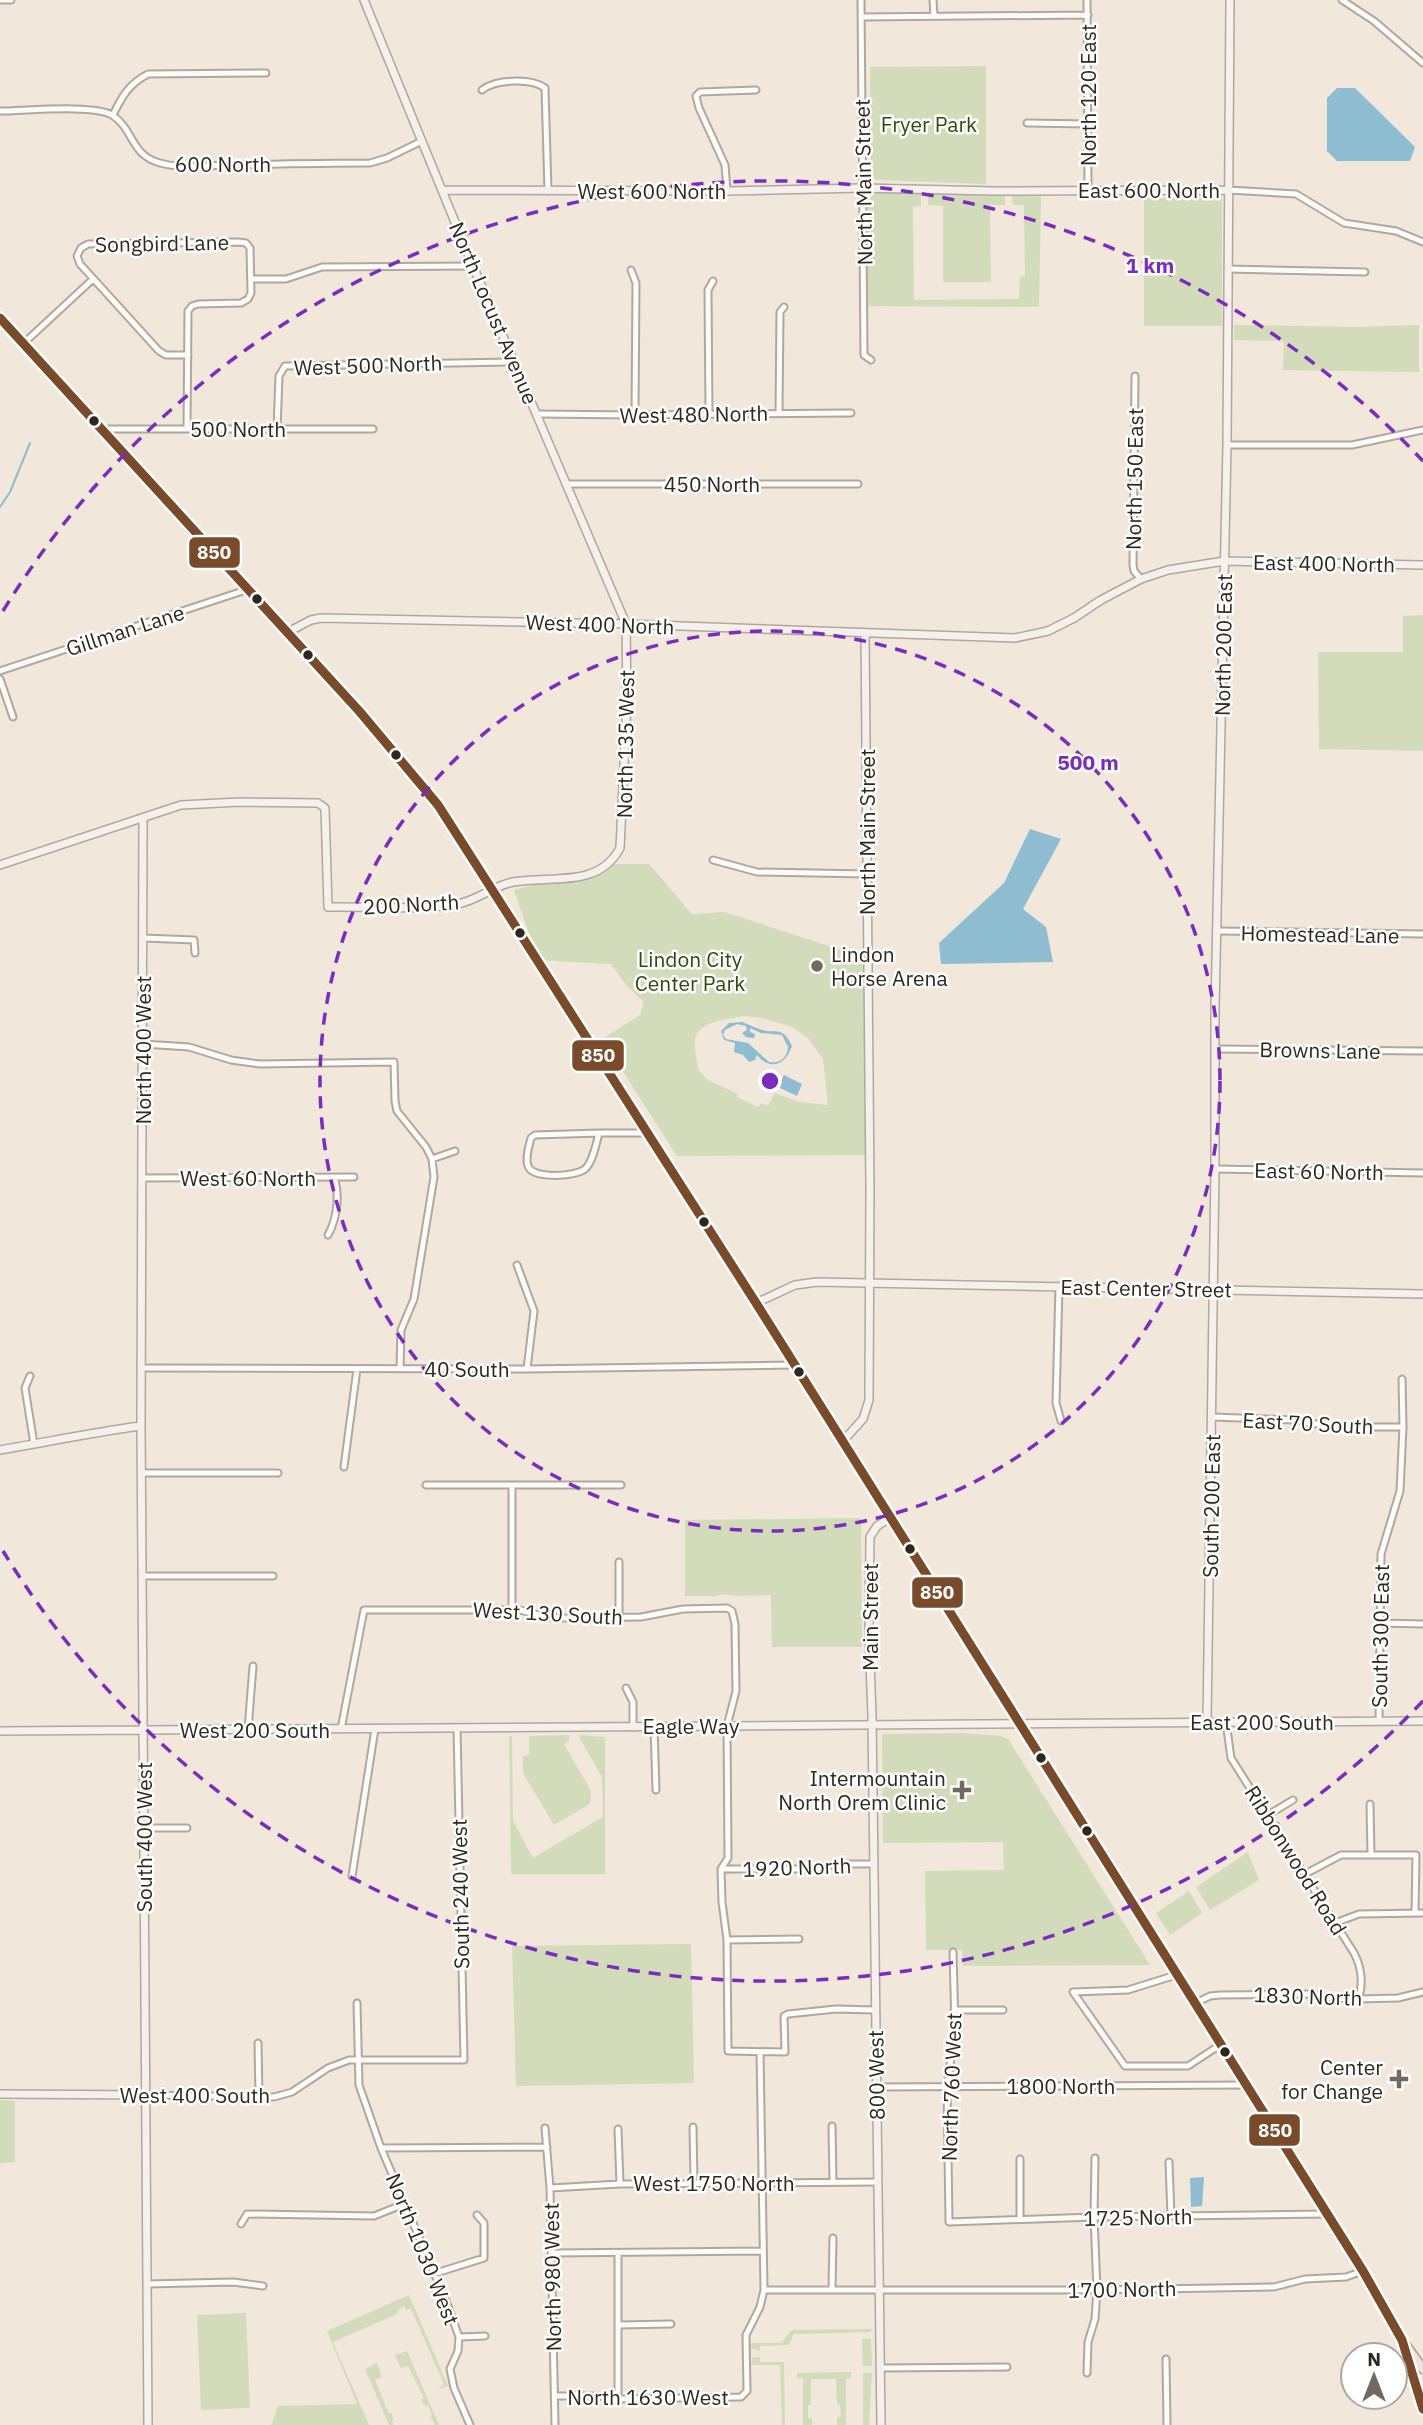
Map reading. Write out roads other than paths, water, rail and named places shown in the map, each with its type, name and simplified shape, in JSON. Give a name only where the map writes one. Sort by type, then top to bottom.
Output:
[{"type":"main road","points":[[0,318],[360,712],[438,805],[756,1303],[1363,2271],[1402,2340],[1423,2369]]},
{"type":"main road","points":[[1402,2340],[1423,2409]]},
{"type":"street","points":[[0,0],[11,0]]},
{"type":"street","name":"North Locust Avenue","points":[[364,0],[473,266],[626,624]]},
{"type":"street","name":"North Main Street","points":[[861,0],[864,355],[871,360]]},
{"type":"street","points":[[933,0],[934,16]]},
{"type":"street","name":"North 120 East","points":[[1087,0],[1088,190]]},
{"type":"street","name":"North 200 East","points":[[1212,1290],[1227,445],[1230,0]]},
{"type":"street","points":[[1342,0],[1374,21],[1423,62]]},
{"type":"street","points":[[861,17],[1088,15]]},
{"type":"street","points":[[0,111],[75,110],[113,115],[125,91],[136,80],[148,74],[266,72]]},
{"type":"street","points":[[482,90],[494,83],[534,83],[543,86],[547,92],[548,191]]},
{"type":"street","points":[[727,191],[725,165],[696,96],[701,92],[757,90]]},
{"type":"street","name":"600 North","points":[[113,115],[144,157],[162,164],[193,166],[370,163],[422,141]]},
{"type":"street","points":[[1027,123],[1088,124]]},
{"type":"street","name":"East 600 North","points":[[862,188],[994,191],[1228,190],[1296,194],[1345,223],[1396,231],[1423,242]]},
{"type":"street","name":"West 600 North","points":[[442,190],[727,191],[862,188]]},
{"type":"street","name":"Songbird Lane","points":[[24,344],[93,279],[79,261],[78,251],[88,244],[239,242],[248,245],[252,254],[251,279]]},
{"type":"street","points":[[187,429],[188,314],[192,306],[241,303],[248,299],[251,293],[251,279],[286,279],[322,267],[473,266]]},
{"type":"street","points":[[631,270],[636,282],[635,415]]},
{"type":"street","points":[[1228,270],[1365,272]]},
{"type":"street","points":[[93,279],[161,353],[188,355]]},
{"type":"street","points":[[709,415],[708,289],[713,281]]},
{"type":"street","points":[[779,414],[780,313],[784,307]]},
{"type":"street","name":"West 500 North","points":[[277,429],[279,376],[285,366],[514,362]]},
{"type":"street","name":"North 150 East","points":[[1135,376],[1133,565],[1141,579]]},
{"type":"street","name":"West 480 North","points":[[538,414],[851,413]]},
{"type":"street","name":"500 North","points":[[102,429],[373,429]]},
{"type":"street","points":[[1227,445],[1352,445],[1423,430]]},
{"type":"street","name":"450 North","points":[[567,484],[858,484]]},
{"type":"street","name":"East 400 North","points":[[864,633],[1015,638],[1048,631],[1141,579],[1168,570],[1224,561],[1423,565]]},
{"type":"street","name":"Gillman Lane","points":[[0,671],[249,589]]},
{"type":"street","name":"West 400 North","points":[[288,632],[311,620],[335,618],[626,624],[864,633]]},
{"type":"street","name":"North 135 West","points":[[611,861],[621,848],[623,834],[627,704],[626,624]]},
{"type":"street","name":"North Main Street","points":[[864,633],[869,1284]]},
{"type":"street","points":[[0,679],[13,717]]},
{"type":"street","name":"200 North","points":[[143,819],[181,805],[201,803],[318,803],[326,808],[328,907],[433,906],[476,899],[510,883],[585,877],[599,871],[611,861]]},
{"type":"street","points":[[0,865],[143,819]]},
{"type":"street","name":"North 400 West","points":[[141,1281],[143,819]]},
{"type":"street","points":[[713,860],[757,872],[867,874]]},
{"type":"street","name":"Homestead Lane","points":[[1218,931],[1423,934]]},
{"type":"street","points":[[143,938],[194,940],[195,953]]},
{"type":"street","points":[[143,1044],[189,1046],[231,1060],[260,1064],[394,1062],[397,1111],[421,1139],[432,1159],[434,1177],[414,1299],[401,1329],[400,1369]]},
{"type":"street","name":"Browns Lane","points":[[1216,1048],[1423,1051]]},
{"type":"street","points":[[599,1133],[588,1166],[578,1173],[543,1175],[528,1168],[531,1138],[535,1135],[599,1133],[648,1133]]},
{"type":"street","points":[[432,1159],[455,1151]]},
{"type":"street","name":"East 60 North","points":[[1215,1169],[1423,1173]]},
{"type":"street","name":"West 60 North","points":[[143,1178],[354,1177]]},
{"type":"street","points":[[328,1235],[334,1225],[337,1187],[334,1178]]},
{"type":"street","points":[[517,1265],[534,1311],[527,1369]]},
{"type":"street","name":"South 400 West","points":[[141,1281],[148,2425]]},
{"type":"street","name":"East Center Street","points":[[756,1303],[795,1285],[817,1282],[1423,1294]]},
{"type":"street","points":[[842,1442],[863,1419],[869,1400],[869,1284]]},
{"type":"street","points":[[1059,1286],[1056,1403],[1061,1420]]},
{"type":"street","name":"South 200 East","points":[[1207,1722],[1213,1418],[1212,1290]]},
{"type":"street","name":"40 South","points":[[141,1368],[527,1369],[793,1365]]},
{"type":"street","points":[[344,1467],[357,1369]]},
{"type":"street","points":[[30,1376],[25,1388],[34,1444]]},
{"type":"street","name":"South 300 East","points":[[1379,1721],[1381,1554],[1400,1491],[1402,1379]]},
{"type":"street","name":"East 70 South","points":[[1213,1418],[1294,1420],[1333,1427],[1403,1427]]},
{"type":"street","points":[[0,1450],[86,1433],[141,1426]]},
{"type":"street","points":[[142,1473],[278,1473]]},
{"type":"street","points":[[426,1485],[621,1485]]},
{"type":"street","points":[[512,1485],[512,1609]]},
{"type":"street","name":"Main Street","points":[[872,1725],[870,1537],[877,1526],[890,1518]]},
{"type":"street","points":[[619,1618],[620,1562]]},
{"type":"street","points":[[142,1576],[273,1576]]},
{"type":"street","name":"West 130 South","points":[[341,1729],[364,1610],[512,1609],[547,1617],[619,1618],[683,1609],[727,1608],[732,1611],[735,1623],[736,1691],[727,1726]]},
{"type":"street","points":[[1380,1623],[1423,1624]]},
{"type":"street","points":[[248,1730],[253,1666]]},
{"type":"street","points":[[626,1688],[633,1702],[633,1727]]},
{"type":"street","name":"East 200 South","points":[[872,1725],[1423,1721]]},
{"type":"street","name":"Ribbonwood Road","points":[[1226,1722],[1231,1758],[1359,1962],[1358,1999]]},
{"type":"street","name":"Eagle Way","points":[[511,1728],[872,1725]]},
{"type":"street","name":"800 West","points":[[872,1725],[881,2425]]},
{"type":"street","points":[[727,1726],[728,1858],[721,1870],[727,1940],[728,2051],[785,2052],[784,2016],[788,2014],[836,2009],[875,2010]]},
{"type":"street","points":[[654,1727],[656,1790]]},
{"type":"street","name":"South 240 West","points":[[457,1728],[464,2060]]},
{"type":"street","name":"West 200 South","points":[[0,1731],[511,1728]]},
{"type":"street","points":[[352,1875],[375,1729]]},
{"type":"street","points":[[1268,1815],[1293,1800]]},
{"type":"street","points":[[1370,1804],[1371,1855]]},
{"type":"street","points":[[144,1828],[187,1828]]},
{"type":"street","points":[[1305,1874],[1341,1856],[1416,1856],[1415,1913]]},
{"type":"street","name":"1920 North","points":[[721,1870],[814,1869],[836,1864],[874,1864]]},
{"type":"street","points":[[1335,1923],[1359,1914],[1423,1913]]},
{"type":"street","points":[[727,1940],[799,1939]]},
{"type":"street","name":"North 760 West","points":[[949,2222],[947,2087],[955,2028],[953,1952]]},
{"type":"street","points":[[1176,1975],[1128,1990],[1073,1992],[1125,2066],[1188,2066],[1220,2045]]},
{"type":"street","name":"1830 North","points":[[1194,2004],[1210,1996],[1220,1995],[1309,1994],[1358,1999],[1398,1998],[1423,1992]]},
{"type":"street","name":"North 1030 West","points":[[357,2003],[359,2085],[381,2148],[459,2337],[458,2351],[450,2369],[454,2388],[470,2425]]},
{"type":"street","points":[[954,2010],[1003,2010]]},
{"type":"street","points":[[258,2043],[259,2097]]},
{"type":"street","points":[[760,2052],[764,2290]]},
{"type":"street","name":"West 400 South","points":[[0,2094],[274,2097],[292,2092],[340,2062],[464,2060]]},
{"type":"street","name":"1800 North","points":[[876,2087],[1246,2085]]},
{"type":"street","points":[[832,2126],[833,2182]]},
{"type":"street","points":[[693,2127],[694,2183]]},
{"type":"street","name":"North 980 West","points":[[545,2128],[550,2188],[555,2425]]},
{"type":"street","points":[[618,2129],[620,2183]]},
{"type":"street","points":[[381,2148],[547,2147]]},
{"type":"street","points":[[1087,2373],[1088,2342],[1095,2319],[1097,2290],[1095,2158]]},
{"type":"street","points":[[1020,2159],[1020,2219]]},
{"type":"street","points":[[1169,2162],[1171,2216]]},
{"type":"street","name":"West 1750 North","points":[[550,2188],[620,2183],[877,2182]]},
{"type":"street","points":[[241,2224],[247,2214],[374,2216],[404,2204]]},
{"type":"street","name":"1725 North","points":[[949,2222],[1327,2214]]},
{"type":"street","points":[[433,2274],[484,2258],[484,2223],[477,2215]]},
{"type":"street","points":[[832,2288],[833,2238]]},
{"type":"street","points":[[552,2253],[763,2251]]},
{"type":"street","points":[[618,2253],[618,2399]]},
{"type":"street","name":"1700 North","points":[[764,2290],[1274,2287],[1305,2279],[1346,2277],[1363,2271]]},
{"type":"street","points":[[147,2284],[233,2282],[263,2286]]},
{"type":"street","name":"North 1630 West","points":[[555,2396],[618,2399],[741,2397],[747,2391],[746,2335],[751,2320],[760,2307],[764,2290]]},
{"type":"street","points":[[618,2325],[671,2324]]},
{"type":"street","points":[[459,2337],[485,2336]]},
{"type":"street","points":[[1166,2358],[1167,2425]]},
{"type":"street","points":[[881,2368],[1007,2367]]},
{"type":"water","points":[[1337,88],[1355,88],[1415,147],[1410,161],[1337,161],[1327,151],[1327,98]]},
{"type":"water","points":[[1030,829],[1061,839],[1023,909],[1046,927],[1053,962],[941,964],[939,943],[1004,883]]},
{"type":"water","points":[[742,1022],[765,1031],[778,1031],[785,1035],[792,1046],[786,1057],[778,1064],[768,1063],[757,1055],[755,1060],[749,1062],[743,1055],[734,1052],[735,1043],[724,1040],[721,1031],[729,1023]],"holes":[[[737,1024],[746,1026],[747,1030],[742,1033],[746,1037],[754,1038],[755,1034],[750,1032],[750,1028],[761,1033],[782,1035],[788,1047],[784,1057],[780,1061],[769,1062],[748,1043],[726,1039],[723,1035],[725,1030]]]},
{"type":"water","points":[[784,1075],[802,1084],[797,1096],[778,1087]]},
{"type":"water","points":[[1204,2177],[1202,2206],[1191,2207],[1190,2178]]},
{"type":"waterway","points":[[0,507],[10,492],[30,443]]},
{"type":"place","name":"Lindon Horse Arena","points":[[817,966]]},
{"type":"place","name":"Intermountain North Orem Clinic","points":[[962,1790]]},
{"type":"place","name":"Center for Change","points":[[1399,2079]]},
{"type":"park label","name":"Fryer Park","points":[[929,124]]},
{"type":"park label","name":"Lindon City Center Park","points":[[690,971]]}]
